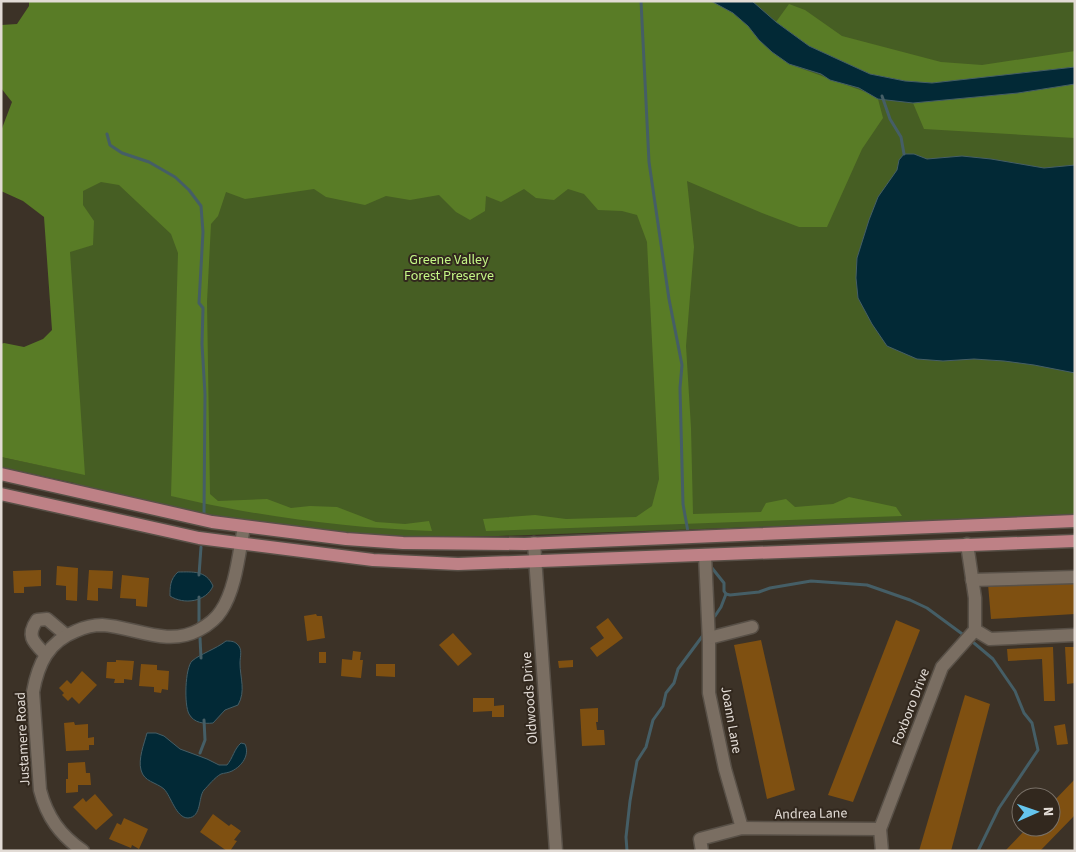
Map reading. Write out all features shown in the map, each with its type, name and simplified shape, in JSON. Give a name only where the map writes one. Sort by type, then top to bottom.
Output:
[{"type":"main road","points":[[1,474],[212,522],[346,539],[403,543],[483,545],[1075,521]]},
{"type":"main road","points":[[1,494],[199,538],[373,560],[458,564],[1075,541]]},
{"type":"street","name":"Justamere Road","points":[[83,851],[60,832],[51,819],[40,790],[34,692],[36,677],[45,654],[56,642],[66,635],[86,627],[100,625],[168,637],[187,635],[201,629],[218,615],[226,602],[232,585],[244,527]]},
{"type":"street","name":"Oldwoods Drive","points":[[534,543],[556,851]]},
{"type":"street","points":[[967,544],[975,598],[975,630],[990,639],[1075,635]]},
{"type":"street","name":"Joann Lane","points":[[705,554],[709,638],[709,693],[725,770],[742,828]]},
{"type":"street","points":[[972,580],[1075,577]]},
{"type":"street","points":[[45,654],[30,635],[37,620],[47,619],[66,635]]},
{"type":"street","points":[[709,638],[752,627]]},
{"type":"street","name":"Foxboro Drive","points":[[880,829],[942,667],[975,630]]},
{"type":"street","name":"Andrea Lane","points":[[702,851],[700,839],[742,828],[880,829]]},
{"type":"street","points":[[880,829],[882,851]]},
{"type":"green space","points":[[29,1],[711,1],[733,13],[772,52],[789,64],[871,94],[878,99],[883,118],[862,149],[827,227],[799,227],[687,181],[694,247],[686,346],[691,428],[693,514],[761,512],[766,503],[786,499],[795,507],[833,504],[849,497],[896,507],[902,516],[486,531],[483,519],[535,515],[566,519],[636,517],[652,506],[659,479],[647,242],[637,215],[622,211],[598,210],[584,194],[568,189],[554,200],[536,198],[524,189],[501,202],[486,196],[485,211],[470,220],[456,212],[439,195],[410,200],[386,196],[365,205],[326,197],[314,189],[245,199],[226,192],[218,216],[211,224],[207,302],[210,494],[218,501],[267,499],[291,508],[310,506],[337,507],[376,522],[405,524],[429,521],[432,531],[300,520],[171,496],[178,253],[171,234],[119,185],[101,182],[83,191],[83,205],[94,221],[93,245],[70,252],[85,475],[1,457],[1,344],[24,347],[43,339],[52,330],[44,217],[23,201],[1,191],[1,131],[12,102],[1,88],[1,25],[17,24],[29,6]]},
{"type":"green space","name":"Greene Valley Forest Preserve","points":[[41,1],[1075,1],[1075,516],[498,536],[343,534],[216,516],[75,487],[74,483],[1,467],[1,457],[73,472]]},
{"type":"green space","points":[[789,4],[805,10],[842,36],[941,62],[982,65],[1075,51],[1075,67],[932,83],[905,81],[870,74],[809,46],[776,22]]},
{"type":"green space","points":[[1075,84],[1075,138],[924,129],[913,103],[1018,93]]},
{"type":"water","points":[[711,1],[752,1],[776,22],[809,46],[870,74],[905,81],[932,83],[1075,67],[1075,84],[1018,93],[913,103],[878,99],[859,88],[830,80],[821,74],[789,64],[772,52],[733,13]]},
{"type":"water","points":[[904,154],[914,154],[927,159],[962,156],[1044,168],[1075,165],[1075,373],[1004,361],[917,359],[887,346],[858,298],[857,258],[878,197],[897,170],[899,160]]},
{"type":"water","points":[[178,572],[194,572],[203,575],[207,577],[213,586],[200,599],[188,601],[176,599],[170,596],[170,589],[172,580]]},
{"type":"water","points":[[226,641],[236,643],[241,650],[242,695],[238,705],[225,710],[213,723],[200,722],[191,717],[187,709],[186,687],[188,671],[195,658]]},
{"type":"water","points":[[147,733],[156,733],[164,736],[180,749],[219,765],[227,765],[241,743],[245,744],[246,756],[239,766],[214,779],[202,793],[196,814],[188,818],[177,811],[167,792],[147,779],[141,770],[140,761]]},
{"type":"building","points":[[57,566],[78,568],[77,601],[66,600],[66,586],[56,585]]},
{"type":"building","points":[[41,570],[41,586],[24,587],[24,593],[14,593],[13,571]]},
{"type":"building","points":[[89,570],[113,571],[112,589],[98,588],[98,601],[87,600]]},
{"type":"building","points":[[122,575],[149,578],[147,607],[136,606],[136,599],[120,598]]},
{"type":"building","points":[[1075,581],[1075,614],[991,619],[988,584]]},
{"type":"building","points":[[316,614],[317,616],[322,616],[325,638],[307,641],[304,616]]},
{"type":"building","points":[[608,618],[623,638],[597,657],[590,648],[604,638],[596,627]]},
{"type":"building","points":[[896,620],[920,630],[853,802],[828,795]]},
{"type":"building","points":[[453,633],[472,654],[458,666],[439,645]]},
{"type":"building","points":[[761,640],[795,790],[767,799],[734,645]]},
{"type":"building","points":[[1053,647],[1055,701],[1044,701],[1042,659],[1008,661],[1007,649]]},
{"type":"building","points":[[1065,647],[1075,647],[1075,683],[1067,684]]},
{"type":"building","points":[[353,651],[361,652],[360,660],[363,660],[361,678],[341,676],[342,659],[352,660]]},
{"type":"building","points":[[319,652],[326,652],[326,663],[319,663]]},
{"type":"building","points":[[116,660],[134,661],[132,680],[124,679],[124,683],[114,683],[115,679],[106,678],[107,662],[116,662]]},
{"type":"building","points":[[573,660],[573,667],[559,668],[558,661]]},
{"type":"building","points":[[141,664],[157,665],[157,670],[169,671],[168,690],[162,689],[161,693],[154,692],[154,687],[139,686]]},
{"type":"building","points":[[376,664],[395,664],[395,677],[376,676]]},
{"type":"building","points":[[82,671],[97,685],[79,704],[72,697],[68,701],[62,695],[64,693],[59,688],[67,680],[71,684]]},
{"type":"building","points":[[965,695],[990,704],[951,851],[919,851]]},
{"type":"building","points":[[473,698],[494,698],[494,706],[504,705],[504,717],[492,717],[492,711],[473,712]]},
{"type":"building","points":[[598,708],[597,730],[604,730],[605,745],[582,746],[580,709]]},
{"type":"building","points":[[74,722],[75,725],[88,724],[88,738],[94,737],[94,745],[89,745],[89,750],[66,751],[64,723]]},
{"type":"building","points":[[1065,724],[1068,744],[1057,745],[1054,726]]},
{"type":"building","points":[[85,762],[86,773],[90,773],[91,785],[78,785],[78,792],[66,793],[68,763]]},
{"type":"building","points":[[1075,779],[1075,815],[1061,829],[1061,794]]},
{"type":"building","points":[[95,794],[113,815],[96,830],[73,807],[83,798],[86,802]]},
{"type":"building","points":[[213,814],[229,826],[231,824],[241,831],[234,840],[237,841],[230,851],[227,851],[200,832]]},
{"type":"building","points":[[124,818],[148,829],[139,849],[132,845],[131,848],[109,839],[117,823],[121,825]]},
{"type":"building","points":[[1018,837],[1054,837],[1040,851],[1005,851]]},
{"type":"waterway","points":[[641,1],[649,162],[669,299],[682,365],[680,388],[683,504],[688,532]]},
{"type":"waterway","points":[[882,96],[890,119],[901,137],[904,154]]},
{"type":"waterway","points":[[107,134],[110,145],[122,153],[149,162],[175,177],[189,190],[201,206],[203,232],[199,303],[203,308],[202,344],[205,394],[204,514]]},
{"type":"waterway","points":[[199,575],[201,547]]},
{"type":"waterway","points":[[712,568],[724,583],[726,594],[715,616]]},
{"type":"waterway","points":[[726,594],[759,592],[770,588],[811,581],[867,585],[927,608],[965,636]]},
{"type":"waterway","points":[[199,597],[199,625]]},
{"type":"waterway","points":[[627,851],[626,837],[637,761],[646,747],[653,720],[663,706],[666,693],[674,683],[678,669],[704,634]]},
{"type":"waterway","points":[[200,638],[201,658]]},
{"type":"waterway","points":[[974,643],[993,659],[1015,691],[1024,713],[1032,723],[1038,750],[999,808],[978,851]]},
{"type":"waterway","points":[[200,753],[205,740],[204,720]]}]
